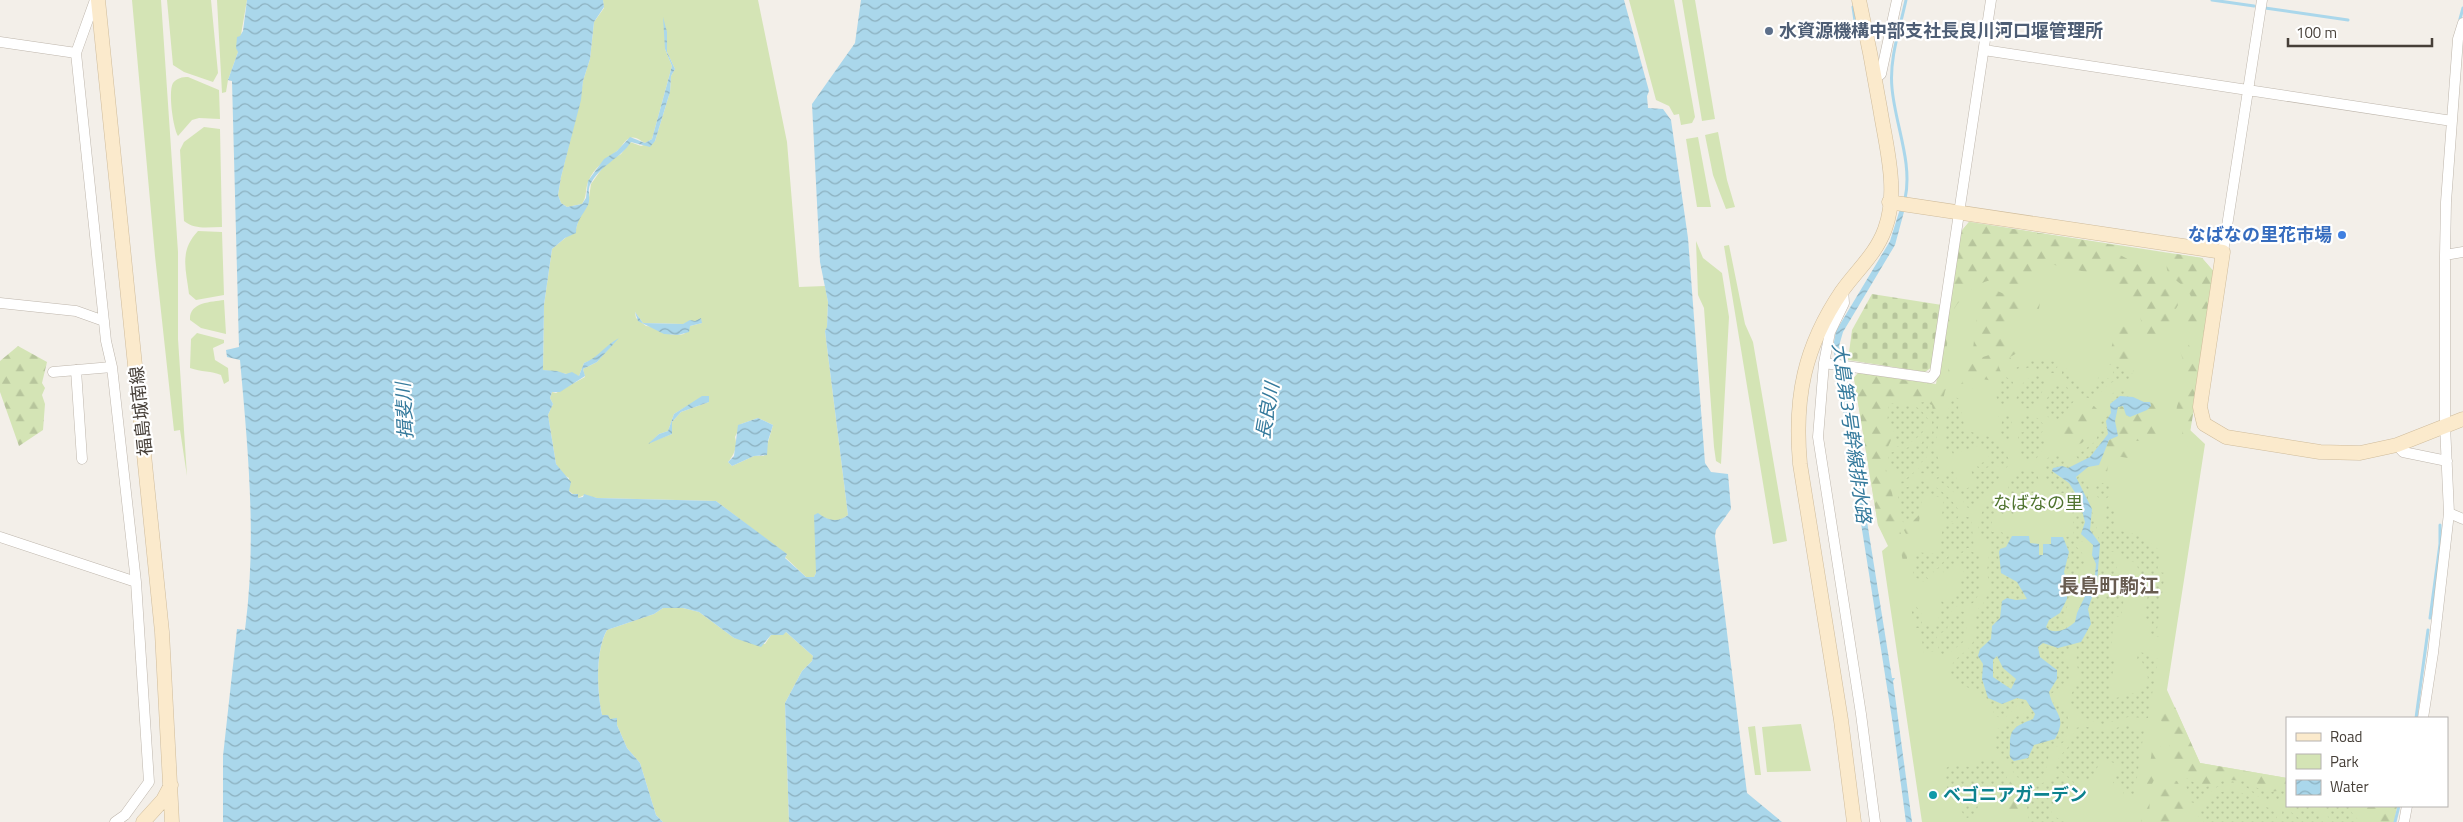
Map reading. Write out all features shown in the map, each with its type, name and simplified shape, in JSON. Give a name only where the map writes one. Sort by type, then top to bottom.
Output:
[{"type":"street","points":[[97,0],[76,53],[104,321],[112,367],[136,582],[149,782],[125,815],[115,822]]},
{"type":"street","name":"福島城南線","points":[[97,0],[148,469],[162,632],[172,822]]},
{"type":"street","points":[[1854,822],[1841,720],[1800,464],[1797,433],[1801,382],[1815,338],[1843,290],[1874,250],[1885,228],[1893,203],[1888,156],[1859,0]]},
{"type":"street","points":[[1875,79],[1882,74],[1897,0]]},
{"type":"street","points":[[1828,363],[1931,378],[1935,374],[1990,0]]},
{"type":"street","points":[[2262,0],[2200,407],[2204,424],[2226,437],[2320,452],[2360,453],[2397,445],[2463,419]]},
{"type":"street","points":[[2423,717],[2433,653],[2449,513],[2445,425],[2446,202],[2458,39],[2463,23]]},
{"type":"street","points":[[0,42],[76,53]]},
{"type":"street","points":[[1984,50],[2452,121]]},
{"type":"street","points":[[1893,203],[2223,252]]},
{"type":"street","points":[[2445,255],[2463,252]]},
{"type":"street","points":[[1843,290],[1844,303],[1830,332],[1828,363],[1818,437],[1861,714],[1875,822]]},
{"type":"street","points":[[0,303],[76,311],[104,321]]},
{"type":"street","points":[[53,372],[112,367]]},
{"type":"street","points":[[76,370],[82,458]]},
{"type":"street","points":[[2397,445],[2403,452],[2447,461]]},
{"type":"street","points":[[2449,513],[2463,519]]},
{"type":"street","points":[[0,537],[136,582]]},
{"type":"street","points":[[143,822],[163,800],[171,784]]},
{"type":"street","points":[[2404,822],[2407,807]]},
{"type":"green space","points":[[132,0],[161,0],[178,252],[178,339],[187,476],[180,430],[174,431],[155,256]]},
{"type":"green space","points":[[167,0],[211,0],[218,73],[213,82],[184,72],[173,65]]},
{"type":"green space","points":[[217,0],[247,0],[238,52],[228,80],[226,92],[222,93]]},
{"type":"green space","points":[[603,0],[758,0],[787,142],[799,287],[825,286],[828,302],[827,328],[825,331],[848,515],[844,518],[833,520],[818,514],[816,573],[814,577],[806,577],[785,557],[787,555],[716,501],[597,498],[584,495],[578,498],[569,491],[569,478],[562,474],[556,464],[548,415],[553,404],[550,398],[552,392],[556,393],[585,377],[583,369],[597,362],[615,341],[594,359],[584,363],[579,376],[543,370],[544,305],[552,249],[576,229],[579,218],[588,204],[591,184],[606,163],[621,154],[630,142],[641,146],[655,141],[670,92],[671,76],[675,69],[667,52],[665,28],[665,49],[672,66],[652,139],[645,143],[634,138],[627,140],[619,150],[594,172],[588,182],[585,199],[582,204],[567,207],[561,203],[558,195],[561,177],[583,81],[590,59],[594,22],[604,8]],"holes":[[[635,312],[643,323],[683,324],[695,321],[702,323],[690,326],[684,334],[672,335],[646,326],[636,318]],[[709,402],[681,412],[672,422],[672,434],[651,442],[659,434],[668,431],[674,414],[687,406]],[[758,418],[773,425],[764,456],[754,456],[732,466],[728,462],[735,450],[735,437],[741,424]]]},
{"type":"green space","points":[[1629,0],[1674,0],[1695,117],[1692,123],[1681,125],[1679,114],[1674,115],[1669,106],[1656,100]]},
{"type":"green space","points":[[1682,0],[1695,0],[1715,119],[1702,121]]},
{"type":"green space","points":[[188,77],[219,90],[220,119],[199,118],[192,120],[178,136],[172,110],[172,87],[176,80]]},
{"type":"green space","points":[[204,127],[220,129],[222,227],[197,227],[184,221],[180,150],[184,142]]},
{"type":"green space","points":[[1718,132],[1727,180],[1735,207],[1726,209],[1713,175],[1705,135]]},
{"type":"green space","points":[[1698,137],[1711,207],[1697,207],[1686,139]]},
{"type":"green space","name":"なばなの里","points":[[1969,222],[2202,258],[2215,273],[2190,430],[2205,444],[2167,690],[2200,763],[2286,778],[2286,807],[2397,807],[2394,822],[1922,822],[1882,551],[1888,546],[1878,525],[1854,378],[1858,373],[1936,384],[1959,234]]},
{"type":"green space","points":[[1969,222],[2120,246],[2120,255],[2158,275],[2162,282],[2173,289],[2178,305],[2167,332],[2154,338],[2148,337],[2143,330],[2138,306],[2104,276],[2050,264],[2030,281],[2019,286],[1996,280],[1976,286],[1964,296],[1955,308],[1949,328],[1946,353],[1941,352],[1959,234]]},
{"type":"green space","points":[[198,231],[222,232],[224,295],[196,300],[189,294],[185,261],[186,253],[192,238]]},
{"type":"green space","points":[[1696,241],[1703,258],[1722,273],[1729,317],[1721,464],[1716,461],[1714,447],[1704,308],[1698,295]]},
{"type":"green space","points":[[1729,245],[1745,324],[1753,342],[1787,541],[1773,544],[1724,246]]},
{"type":"green space","points":[[2176,254],[2202,258],[2215,273],[2206,333],[2197,327],[2189,332],[2181,324],[2191,307],[2192,300],[2184,287],[2168,273],[2169,261]]},
{"type":"green space","points":[[1995,290],[2009,296],[2040,302],[2038,315],[2031,311],[2008,326],[2008,337],[2017,353],[2010,357],[2018,371],[2014,373],[2008,369],[1998,353],[1973,349],[1979,299],[1982,295]]},
{"type":"green space","points":[[1872,294],[1942,305],[1932,367],[1925,372],[1848,360],[1852,330]]},
{"type":"green space","points":[[224,300],[226,334],[201,328],[190,320],[193,310],[197,306],[207,302]]},
{"type":"green space","points":[[2113,323],[2123,326],[2128,330],[2129,333],[2124,339],[2128,354],[2142,356],[2133,369],[2134,375],[2123,367],[2107,364],[2115,334],[2110,330]]},
{"type":"green space","points":[[197,333],[224,340],[224,343],[213,348],[215,360],[228,368],[229,381],[224,384],[221,375],[190,368],[191,339]]},
{"type":"green space","points":[[2182,338],[2185,339],[2195,355],[2203,353],[2187,451],[2180,450],[2185,435],[2182,434],[2185,417],[2177,415],[2176,410],[2181,398],[2192,383],[2183,370],[2184,363],[2178,345]]},
{"type":"green space","points":[[18,346],[47,362],[42,383],[45,388],[42,395],[45,404],[43,430],[19,446],[0,392],[0,361]]},
{"type":"green space","points":[[1989,355],[1996,359],[2003,378],[2000,382],[1976,378],[1973,389],[1967,388],[1962,393],[1958,391],[1971,363],[1974,360]]},
{"type":"green space","points":[[1953,359],[1962,365],[1945,391],[1940,413],[1912,400],[1899,401],[1890,399],[1884,403],[1886,412],[1883,423],[1892,438],[1882,460],[1889,477],[1902,536],[1898,538],[1884,536],[1878,525],[1854,378],[1858,373],[1936,385],[1948,376],[1949,361]]},
{"type":"green space","points":[[2033,359],[2058,362],[2057,368],[2055,368],[2054,373],[2050,373],[2030,367],[2018,371],[2016,368]]},
{"type":"green space","points":[[2062,364],[2078,384],[2086,389],[2091,390],[2099,377],[2102,380],[2114,377],[2112,366],[2123,367],[2134,375],[2135,380],[2115,381],[2095,397],[2085,397],[2078,393],[2062,375]]},
{"type":"green space","points":[[2002,374],[2013,382],[2008,404],[2001,408],[1996,396],[2000,387],[1996,382],[2003,378]]},
{"type":"green space","points":[[2038,376],[2047,381],[2036,405],[2031,409],[2020,407],[2016,399],[2021,386],[2029,378]]},
{"type":"green space","points":[[2060,384],[2067,387],[2074,401],[2060,418],[2053,421],[2046,415],[2044,404],[2053,388]]},
{"type":"green space","points":[[2128,390],[2133,397],[2111,402],[2111,413],[2106,421],[2108,434],[2090,457],[2081,463],[2076,456],[2096,441],[2101,423],[2108,415],[2111,395],[2116,391]]},
{"type":"green space","points":[[1954,397],[1960,399],[1958,409],[1961,411],[1965,429],[1996,440],[2010,462],[2006,468],[1993,465],[1984,469],[1978,468],[1976,465],[1990,460],[1984,444],[1953,454],[1951,450],[1946,450],[1944,438],[1945,423]]},
{"type":"green space","points":[[1925,402],[1932,405],[1933,411],[1940,413],[1935,448],[1941,469],[1932,474],[1919,473],[1911,481],[1897,485],[1895,480],[1907,478],[1930,459],[1931,413],[1916,403]]},
{"type":"green space","points":[[2150,402],[2157,406],[2158,429],[2155,436],[2147,442],[2130,440],[2128,458],[2110,455],[2107,472],[2103,470],[2094,473],[2086,469],[2101,459],[2109,440],[2118,431],[2116,414],[2120,405],[2124,408],[2151,406]]},
{"type":"green space","points":[[1889,403],[1915,406],[1928,419],[1922,433],[1902,448],[1896,446],[1895,433],[1887,424]]},
{"type":"green space","points":[[2082,405],[2094,406],[2097,409],[2091,421],[2089,435],[2082,443],[2069,448],[2062,445],[2056,436],[2057,430],[2063,425],[2075,422]]},
{"type":"green space","points":[[2008,413],[2012,420],[2009,444],[2001,433],[2002,420],[1998,416]]},
{"type":"green space","points":[[2027,414],[2039,419],[2046,428],[2038,436],[2046,440],[2047,443],[2036,459],[2025,461],[2021,459],[2018,450],[2022,447],[2017,444],[2019,433],[2024,432],[2020,425],[2020,420]]},
{"type":"green space","points":[[1928,429],[1930,431],[1926,459],[1904,475],[1894,474],[1894,471],[1887,462],[1890,453],[1922,443]]},
{"type":"green space","points":[[2052,455],[2061,456],[2073,466],[2068,468],[2062,466],[2055,467],[2053,473],[2071,487],[2080,500],[2085,515],[2085,524],[2081,534],[2087,539],[2075,545],[2082,553],[2084,563],[2080,569],[2082,584],[2071,597],[2062,619],[2067,628],[2052,632],[2047,629],[2046,624],[2057,616],[2066,602],[2064,572],[2069,552],[2063,537],[2073,536],[2074,530],[2071,493],[2054,493],[2054,488],[2045,482],[2044,464]]},
{"type":"green space","points":[[2026,469],[2037,473],[2039,481],[2033,493],[2009,493],[2008,488],[2011,477],[2017,472]]},
{"type":"green space","points":[[1971,470],[1977,472],[1992,470],[1999,472],[2000,477],[1985,492],[1976,506],[1968,508],[1960,497],[1936,478],[1953,471],[1962,490],[1976,485]]},
{"type":"green space","points":[[2079,474],[2089,488],[2088,498],[2097,529],[2092,533],[2087,504],[2076,480]]},
{"type":"green space","points":[[1919,481],[1930,484],[1949,498],[1960,514],[1957,519],[1951,522],[1942,516],[1944,498],[1927,495],[1922,497],[1921,507],[1905,523],[1902,521],[1897,490],[1911,486]]},
{"type":"green space","points":[[2103,483],[2111,491],[2103,499],[2095,491]]},
{"type":"green space","points":[[2001,490],[1997,509],[2015,510],[2015,514],[1992,514],[1992,532],[2002,532],[2004,536],[2012,536],[2006,547],[2002,548],[1998,555],[2000,571],[2017,582],[2027,599],[2016,600],[2010,598],[2001,604],[2000,618],[1990,629],[1991,639],[1979,659],[1984,670],[1983,685],[2010,702],[2017,698],[2030,703],[2019,705],[2008,716],[2003,718],[1996,716],[1978,694],[1954,681],[1950,671],[1957,658],[1968,649],[1974,640],[1976,633],[1975,612],[1983,604],[1990,590],[1987,571],[1990,548],[1979,531],[1979,520],[1992,496]]},
{"type":"green space","points":[[2107,506],[2114,507],[2120,513],[2120,515],[2115,515],[2113,529],[2142,536],[2160,551],[2157,572],[2165,573],[2157,629],[2161,630],[2160,637],[2150,635],[2152,621],[2144,620],[2148,594],[2136,563],[2126,559],[2120,552],[2111,552],[2110,560],[2117,561],[2116,575],[2105,585],[2115,593],[2120,588],[2124,598],[2121,617],[2114,616],[2110,659],[2115,660],[2109,692],[2116,698],[2142,691],[2148,678],[2142,661],[2137,660],[2138,652],[2150,654],[2149,657],[2158,659],[2148,718],[2128,717],[2101,725],[2082,716],[2071,704],[2071,695],[2080,677],[2076,661],[2078,650],[2074,643],[2081,642],[2091,624],[2088,609],[2095,591],[2099,570],[2098,538],[2105,529],[2103,516]]},
{"type":"green space","points":[[1920,514],[1917,539],[1910,539],[1905,571],[1899,542],[1907,536],[1904,530]]},
{"type":"green space","points":[[1964,516],[1971,518],[1974,548],[1967,548],[1962,553],[1949,550],[1935,567],[1937,569],[1950,554],[1963,556],[1970,551],[1979,555],[1981,591],[1973,603],[1964,606],[1959,605],[1952,611],[1949,616],[1947,630],[1937,635],[1935,651],[1924,653],[1920,628],[1916,628],[1910,605],[1915,605],[1922,614],[1922,624],[1938,625],[1941,600],[1947,606],[1952,602],[1950,598],[1961,589],[1958,584],[1967,576],[1957,564],[1945,574],[1942,570],[1936,575],[1930,568],[1924,574],[1929,580],[1926,583],[1913,576],[1915,552],[1935,554],[1940,550],[1943,525],[1957,523]]},
{"type":"green space","points":[[663,608],[683,608],[699,612],[734,638],[765,644],[771,635],[786,632],[813,656],[812,661],[802,671],[785,703],[789,822],[663,822],[656,815],[640,763],[627,748],[617,725],[602,715],[598,672],[600,649],[607,630],[654,614]]},
{"type":"green space","points":[[1957,610],[1964,612],[1967,634],[1963,642],[1946,656],[1938,652],[1939,639],[1948,631],[1950,619]]},
{"type":"green space","points":[[2043,643],[2055,647],[2070,644],[2070,649],[2065,656],[2070,671],[2069,679],[2050,695],[2054,666],[2038,654],[2038,647]]},
{"type":"green space","points":[[1996,656],[2003,668],[2016,679],[2011,689],[1993,677],[1993,660]]},
{"type":"green space","points":[[2056,701],[2065,708],[2067,713],[2068,730],[2065,741],[2049,752],[2047,766],[2042,776],[2032,780],[2017,777],[1996,748],[1996,730],[2019,715],[2034,711],[2033,719],[2020,726],[2009,741],[2008,747],[2014,761],[2023,761],[2037,743],[2054,739],[2061,724],[2053,703]]},
{"type":"green space","points":[[2159,704],[2175,707],[2200,763],[2286,778],[2286,790],[2271,792],[2254,787],[2244,781],[2225,780],[2203,788],[2170,768],[2170,747],[2167,733],[2157,715]]},
{"type":"green space","points":[[1801,724],[1811,771],[1767,772],[1762,727]]},
{"type":"green space","points":[[2125,725],[2140,731],[2142,728],[2144,731],[2134,797],[2123,794],[2125,789],[2113,783],[2121,766],[2102,758],[2089,784],[2082,780],[2078,787],[2062,772],[2056,772],[2058,761],[2069,745],[2076,728],[2084,726],[2105,732]]},
{"type":"green space","points":[[1755,726],[1761,775],[1755,775],[1748,727]]},
{"type":"green space","points":[[2154,738],[2161,747],[2159,770],[2150,788],[2149,822],[2141,822]]},
{"type":"green space","points":[[1991,759],[1999,763],[2007,777],[1999,797],[1983,791],[1975,815],[1967,818],[1947,787],[1944,779],[1945,769],[1952,764],[1970,767],[1982,760]]},
{"type":"green space","points":[[2178,773],[2203,788],[2225,780],[2244,781],[2254,787],[2271,792],[2286,790],[2286,797],[2276,801],[2267,800],[2260,798],[2243,785],[2227,783],[2194,803],[2191,802],[2184,779]]},
{"type":"green space","points":[[2061,775],[2077,790],[2076,793],[2063,788],[2050,815],[2067,822],[2029,822],[2027,807],[2020,798],[2022,792]]},
{"type":"green space","points":[[2007,777],[2015,788],[2012,794],[2020,812],[2018,813],[2003,807],[2005,799],[1999,797]]},
{"type":"green space","points":[[2165,778],[2177,781],[2182,790],[2187,813],[2181,822],[2158,822],[2158,787]]},
{"type":"green space","points":[[2235,790],[2248,796],[2257,804],[2272,809],[2277,817],[2275,822],[2204,822],[2194,812],[2204,807],[2221,792]]},
{"type":"green space","points":[[2283,806],[2304,822],[2281,822]]},
{"type":"green space","points":[[2289,807],[2314,807],[2323,822],[2310,822]]},
{"type":"green space","points":[[2321,807],[2349,807],[2360,822],[2332,822]]},
{"type":"green space","points":[[2365,807],[2397,807],[2394,822],[2378,822]]},
{"type":"water","points":[[247,0],[603,0],[604,7],[594,22],[590,59],[583,81],[581,100],[561,177],[558,195],[561,203],[567,207],[582,204],[586,198],[588,181],[604,159],[617,151],[630,137],[645,143],[652,139],[672,66],[665,49],[663,17],[667,32],[667,52],[675,69],[671,76],[670,92],[655,141],[650,147],[631,142],[599,172],[590,185],[589,202],[578,222],[576,233],[565,238],[552,249],[544,305],[543,370],[566,374],[572,372],[579,376],[584,363],[619,338],[597,362],[583,369],[585,376],[560,392],[552,392],[550,398],[553,404],[548,415],[556,464],[571,482],[569,491],[572,494],[578,494],[578,498],[583,497],[584,494],[597,498],[716,501],[787,554],[785,558],[806,577],[814,577],[816,573],[814,515],[818,513],[826,518],[837,520],[848,515],[825,331],[827,327],[828,302],[820,262],[812,104],[855,43],[861,0],[1624,0],[1649,91],[1647,96],[1648,108],[1663,109],[1671,120],[1688,238],[1705,463],[1711,472],[1728,474],[1731,509],[1716,530],[1715,536],[1747,793],[1782,822],[789,822],[785,703],[802,671],[812,661],[813,656],[786,632],[783,635],[771,635],[761,647],[734,638],[699,612],[683,608],[663,608],[654,614],[607,630],[600,649],[598,671],[602,715],[608,715],[610,719],[617,718],[617,725],[627,748],[640,763],[656,815],[663,822],[223,822],[223,756],[237,629],[245,630],[249,596],[251,528],[246,427],[240,360],[227,357],[226,350],[239,347],[232,81],[228,80],[238,52],[236,48],[237,37],[243,31]]},
{"type":"water","points":[[1904,196],[1908,197],[1895,245],[1843,332],[1839,346],[1892,678],[1895,678],[1893,681],[1912,822],[1906,822],[1893,725],[1833,347],[1836,331],[1890,241]]},
{"type":"water","points":[[635,312],[643,323],[683,324],[690,320],[695,321],[701,318],[702,323],[690,326],[689,332],[678,335],[664,334],[638,321]]},
{"type":"water","points":[[702,396],[709,396],[709,402],[681,412],[672,422],[672,434],[648,444],[659,434],[668,431],[674,414]]},
{"type":"water","points":[[2120,396],[2133,397],[2144,402],[2150,402],[2151,406],[2147,410],[2130,417],[2126,415],[2123,406],[2118,407],[2115,421],[2118,436],[2109,440],[2099,465],[2088,467],[2076,477],[2092,509],[2090,530],[2100,544],[2097,583],[2088,609],[2091,624],[2081,642],[2058,648],[2043,643],[2038,647],[2040,657],[2057,670],[2057,679],[2049,692],[2059,715],[2059,731],[2055,739],[2034,745],[2028,758],[2014,761],[2010,755],[2012,732],[2018,726],[2033,719],[2035,714],[2026,700],[2017,698],[2002,704],[1988,698],[1982,679],[1983,664],[1978,656],[1980,649],[1991,639],[1992,626],[2000,618],[2002,601],[2007,598],[2016,600],[2027,599],[2017,582],[2001,573],[1999,552],[2000,549],[2006,547],[2012,536],[2029,536],[2030,543],[2039,544],[2039,555],[2043,555],[2043,544],[2051,544],[2051,537],[2063,537],[2069,552],[2064,572],[2067,584],[2067,599],[2060,613],[2049,620],[2046,627],[2049,630],[2060,631],[2075,622],[2077,613],[2095,575],[2096,564],[2092,555],[2093,545],[2081,534],[2085,522],[2079,499],[2069,483],[2052,471],[2053,468],[2062,466],[2068,468],[2090,457],[2108,434],[2106,421],[2111,413],[2110,404]],"holes":[[[1997,656],[2003,668],[2016,679],[2011,689],[1993,677],[1993,660]]]},
{"type":"water","points":[[758,418],[773,425],[768,441],[767,455],[754,456],[732,466],[728,462],[734,456],[738,425]]},
{"type":"waterway","name":"大島第3号幹線排水路","points":[[1905,199],[1907,172],[1891,77],[1906,0]]},
{"type":"waterway","points":[[2212,0],[2254,6]]},
{"type":"waterway","points":[[1853,7],[1856,28]]},
{"type":"waterway","points":[[2265,8],[2348,20]]},
{"type":"waterway","points":[[2460,19],[2463,8]]},
{"type":"waterway","points":[[2430,618],[2440,544],[2440,525]]},
{"type":"waterway","points":[[2416,717],[2428,630]]},
{"type":"waterway","points":[[2395,822],[2399,807]]},
{"type":"place","name":"水資源機構中部支社長良川河口堰管理所","points":[[1769,31]]},
{"type":"place","name":"なばなの里花市場","points":[[2342,235]]},
{"type":"place","name":"ベゴニアガーデン","points":[[1933,795]]},
{"type":"district","name":"長島町駒江","points":[[2109,586]]},
{"type":"water label","name":"揖斐川","points":[[404,411]]},
{"type":"water label","name":"長良川","points":[[1267,411]]}]
